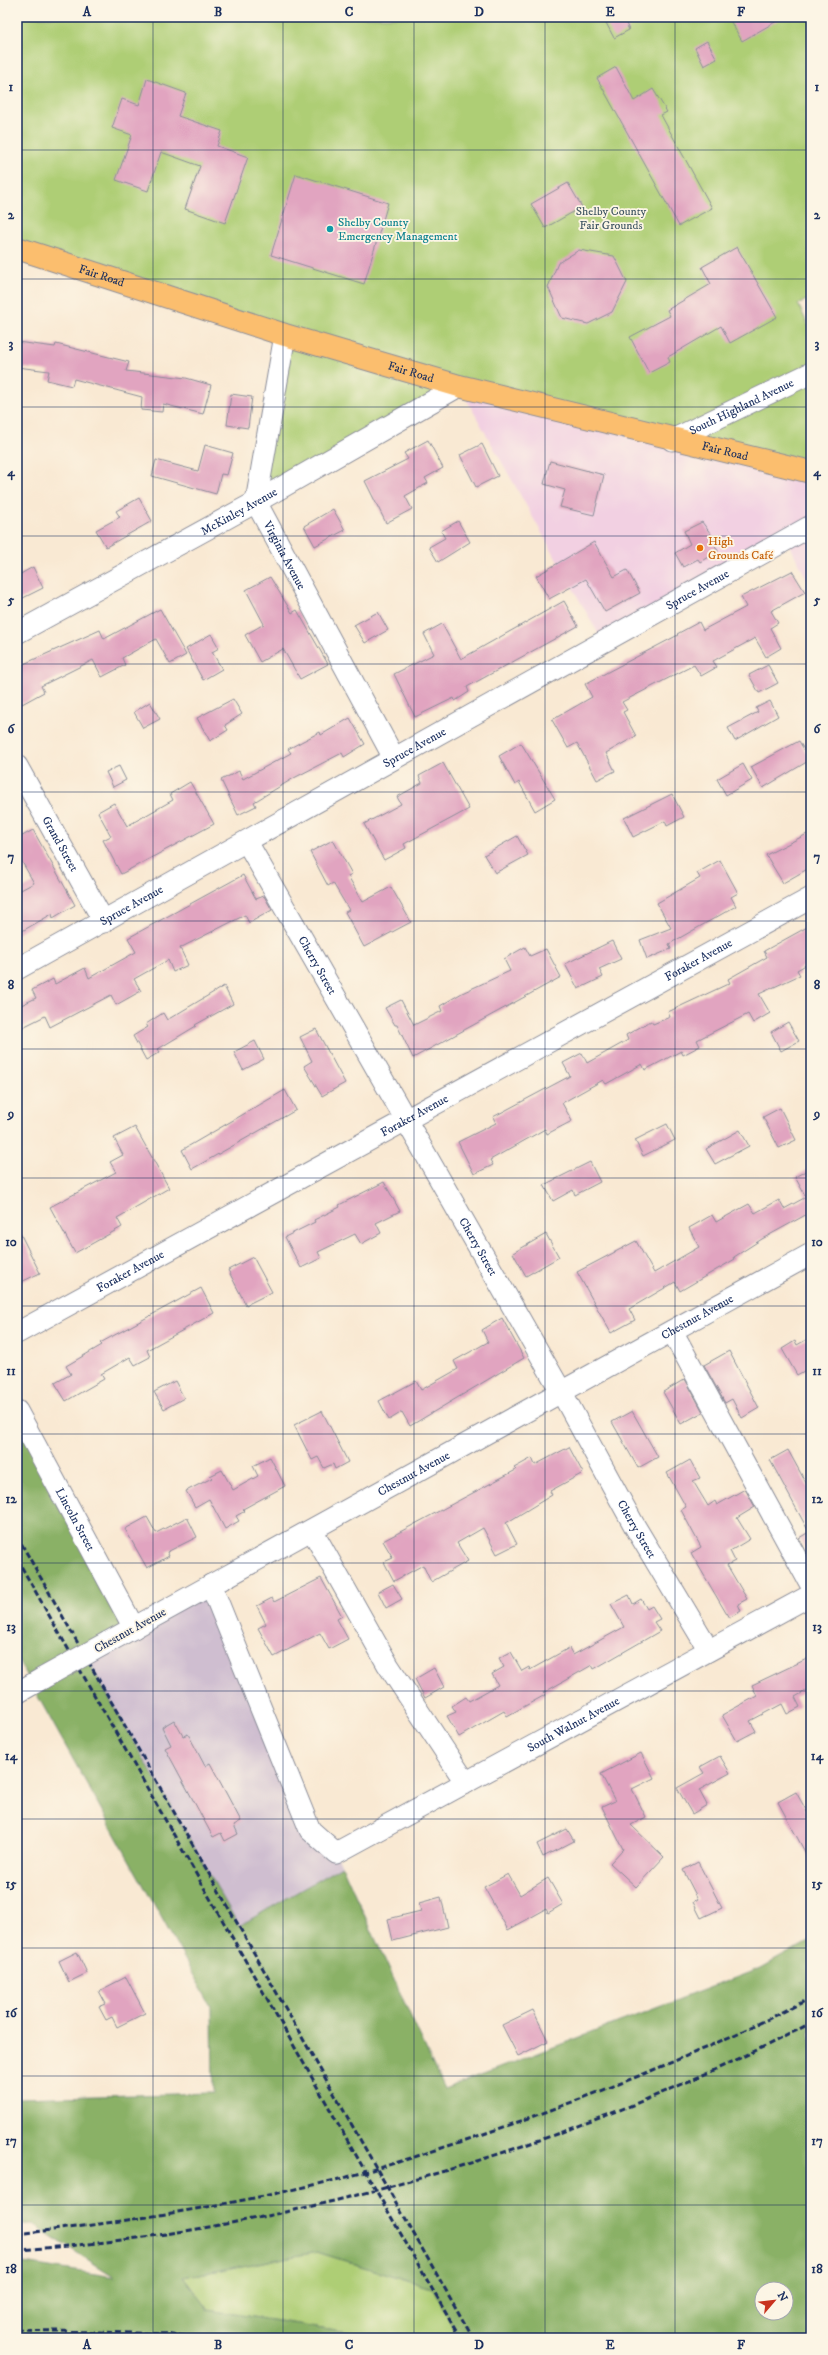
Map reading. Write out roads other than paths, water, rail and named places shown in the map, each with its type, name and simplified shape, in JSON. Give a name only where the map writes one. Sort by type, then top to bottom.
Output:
[{"type":"main road","name":"Fair Road","points":[[17,248],[285,334],[459,386],[672,440],[811,472]]},
{"type":"street","points":[[256,502],[285,334]]},
{"type":"street","name":"South Highland Avenue","points":[[672,440],[811,373]]},
{"type":"street","name":"McKinley Avenue","points":[[17,634],[256,502],[459,386]]},
{"type":"street","name":"Virginia Avenue","points":[[256,502],[394,758]]},
{"type":"street","name":"Spruce Avenue","points":[[17,969],[104,922],[394,758],[811,526]]},
{"type":"street","name":"Grand Street","points":[[17,766],[104,922]]},
{"type":"street","name":"Cherry Street","points":[[247,842],[562,1392],[634,1525],[709,1650]]},
{"type":"street","name":"Foraker Avenue","points":[[17,1332],[811,898]]},
{"type":"street","name":"Chestnut Avenue","points":[[17,1693],[811,1254]]},
{"type":"street","points":[[672,1331],[811,1585]]},
{"type":"street","name":"Lincoln Street","points":[[17,1411],[134,1628]]},
{"type":"street","points":[[312,1530],[388,1665],[466,1783]]},
{"type":"street","name":"South Walnut Avenue","points":[[211,1585],[310,1830],[336,1853],[811,1595]]},
{"type":"railway","points":[[17,1536],[473,2338]]},
{"type":"railway","points":[[17,1559],[460,2338]]},
{"type":"railway","points":[[17,2234],[142,2218],[224,2204],[306,2187],[369,2171],[475,2137],[593,2094],[703,2049],[811,1998]]},
{"type":"railway","points":[[17,2250],[119,2240],[221,2225],[323,2203],[425,2177],[526,2145],[624,2108],[719,2068],[811,2023]]},
{"type":"railway","points":[[17,2330],[172,2334],[195,2338]]},
{"type":"place","name":"Shelby County Emergency Management","points":[[330,229]]},
{"type":"place","name":"High Grounds Café","points":[[700,548]]},
{"type":"park label","name":"Shelby County Fair Grounds","points":[[611,218]]}]
